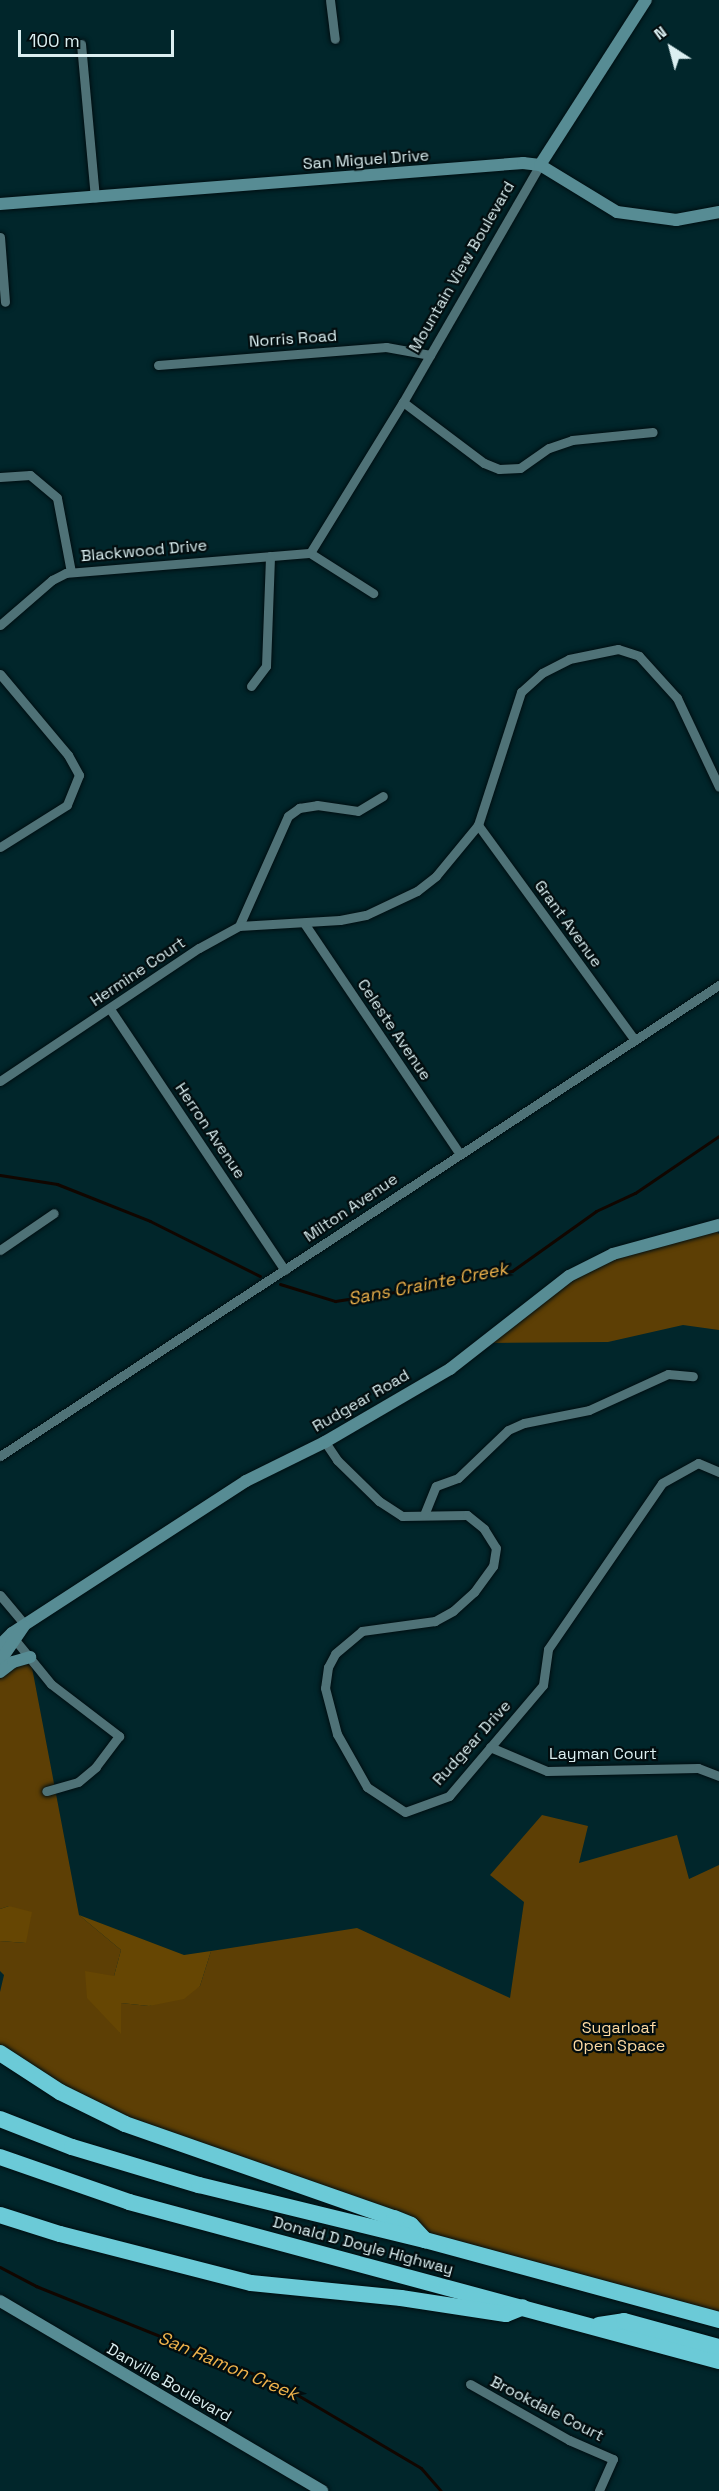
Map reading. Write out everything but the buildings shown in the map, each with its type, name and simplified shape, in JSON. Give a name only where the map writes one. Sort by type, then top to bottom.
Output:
[{"type":"highway","points":[[0,2054],[60,2092],[125,2124],[394,2218],[411,2226],[425,2240]]},
{"type":"highway","name":"Donald D Doyle Highway","points":[[0,2119],[72,2147],[188,2182],[425,2240],[719,2320]]},
{"type":"highway","name":"Donald D Doyle Highway","points":[[0,2157],[139,2205],[719,2361]]},
{"type":"highway","points":[[0,2215],[60,2234],[251,2283],[401,2298],[506,2314],[524,2307]]},
{"type":"highway","points":[[592,2326],[624,2320],[719,2347]]},
{"type":"street","points":[[330,0],[335,39]]},
{"type":"street","name":"Mountain View Boulevard","points":[[310,553],[403,402],[540,165],[646,0]]},
{"type":"street","points":[[81,44],[95,197]]},
{"type":"street","name":"San Miguel Drive","points":[[0,204],[523,163],[540,165],[617,212],[676,220],[719,212]]},
{"type":"street","points":[[0,237],[5,302]]},
{"type":"street","name":"Norris Road","points":[[158,365],[386,347],[430,355]]},
{"type":"street","points":[[403,402],[484,463],[499,469],[520,468],[549,448],[572,440],[653,432]]},
{"type":"street","points":[[0,477],[30,475],[57,498],[71,572]]},
{"type":"street","points":[[310,553],[373,593]]},
{"type":"street","name":"Blackwood Drive","points":[[0,625],[52,580],[71,572],[310,553]]},
{"type":"street","points":[[251,686],[266,666],[270,556]]},
{"type":"street","points":[[383,796],[358,811],[317,805],[300,808],[288,816],[239,926],[304,923],[366,915],[408,896],[435,876],[478,825],[521,692],[542,673],[583,654],[628,650],[659,674],[677,698],[719,787]]},
{"type":"street","points":[[0,674],[76,765],[79,775],[67,805],[0,847]]},
{"type":"street","name":"Grant Avenue","points":[[478,825],[635,1040]]},
{"type":"street","name":"Celeste Avenue","points":[[304,923],[459,1154]]},
{"type":"street","name":"Hermine Court","points":[[0,1081],[239,926]]},
{"type":"street","name":"Milton Avenue","points":[[0,1456],[719,985]]},
{"type":"street","name":"Herron Avenue","points":[[110,1009],[285,1270]]},
{"type":"street","points":[[0,1250],[54,1213]]},
{"type":"street","name":"Rudgear Road","points":[[0,1645],[25,1625],[246,1481],[325,1442],[450,1369],[569,1276],[613,1254],[719,1225]]},
{"type":"street","points":[[424,1515],[436,1486],[458,1478],[508,1430],[524,1423],[589,1410],[668,1374],[693,1376]]},
{"type":"street","name":"Rudgear Drive","points":[[325,1442],[337,1460],[379,1501],[402,1516],[467,1515],[484,1530],[496,1548],[493,1566],[474,1592],[453,1611],[435,1621],[362,1631],[335,1654],[328,1667],[325,1688],[337,1734],[367,1787],[405,1812],[449,1796],[543,1685],[548,1648],[662,1483],[698,1463],[719,1472]]},
{"type":"street","points":[[0,1595],[25,1625]]},
{"type":"street","name":"Rudgear Road","points":[[0,1661],[25,1625]]},
{"type":"street","points":[[16,1641],[51,1684],[119,1736],[96,1767],[78,1782],[46,1791]]},
{"type":"street","points":[[0,1672],[13,1662],[30,1657]]},
{"type":"street","name":"Layman Court","points":[[490,1747],[547,1771],[698,1768],[719,1776]]},
{"type":"street","name":"Danville Boulevard","points":[[0,2301],[322,2491]]},
{"type":"street","name":"Brookdale Court","points":[[470,2384],[559,2435],[613,2458],[599,2491]]},
{"type":"green space","points":[[713,1227],[719,1234],[719,1330],[683,1325],[608,1342],[484,1343],[531,1302],[613,1254]]},
{"type":"green space","name":"Sugarloaf Open Space","points":[[30,1657],[79,1915],[121,1950],[114,1976],[120,2033],[121,2003],[149,2006],[200,1986],[211,1951],[357,1928],[510,1998],[524,1902],[490,1875],[542,1815],[588,1826],[579,1863],[677,1835],[689,1879],[719,1865],[719,2320],[425,2240],[411,2225],[173,2143],[0,2053],[0,1992],[4,1975],[0,1971],[0,1941],[26,1943],[9,1906],[0,1909],[0,1672]]},
{"type":"shaded area","points":[[9,1906],[32,1912],[26,1943],[0,1941],[0,1909]]},
{"type":"shaded area","points":[[79,1915],[184,1955],[211,1951],[200,1986],[184,1999],[149,2006],[121,2003],[121,2034],[87,1998],[85,1971],[114,1976],[121,1950]]},
{"type":"waterway","name":"Sans Crainte Creek","points":[[280,1284],[335,1301],[428,1287],[448,1278],[512,1271],[596,1211],[635,1193],[719,1136]]},
{"type":"waterway","name":"Sans Crainte Creek","points":[[0,1175],[57,1184],[150,1221],[260,1276]]},
{"type":"waterway","name":"San Ramon Creek","points":[[0,2267],[36,2286],[279,2384],[421,2468],[441,2491]]}]
